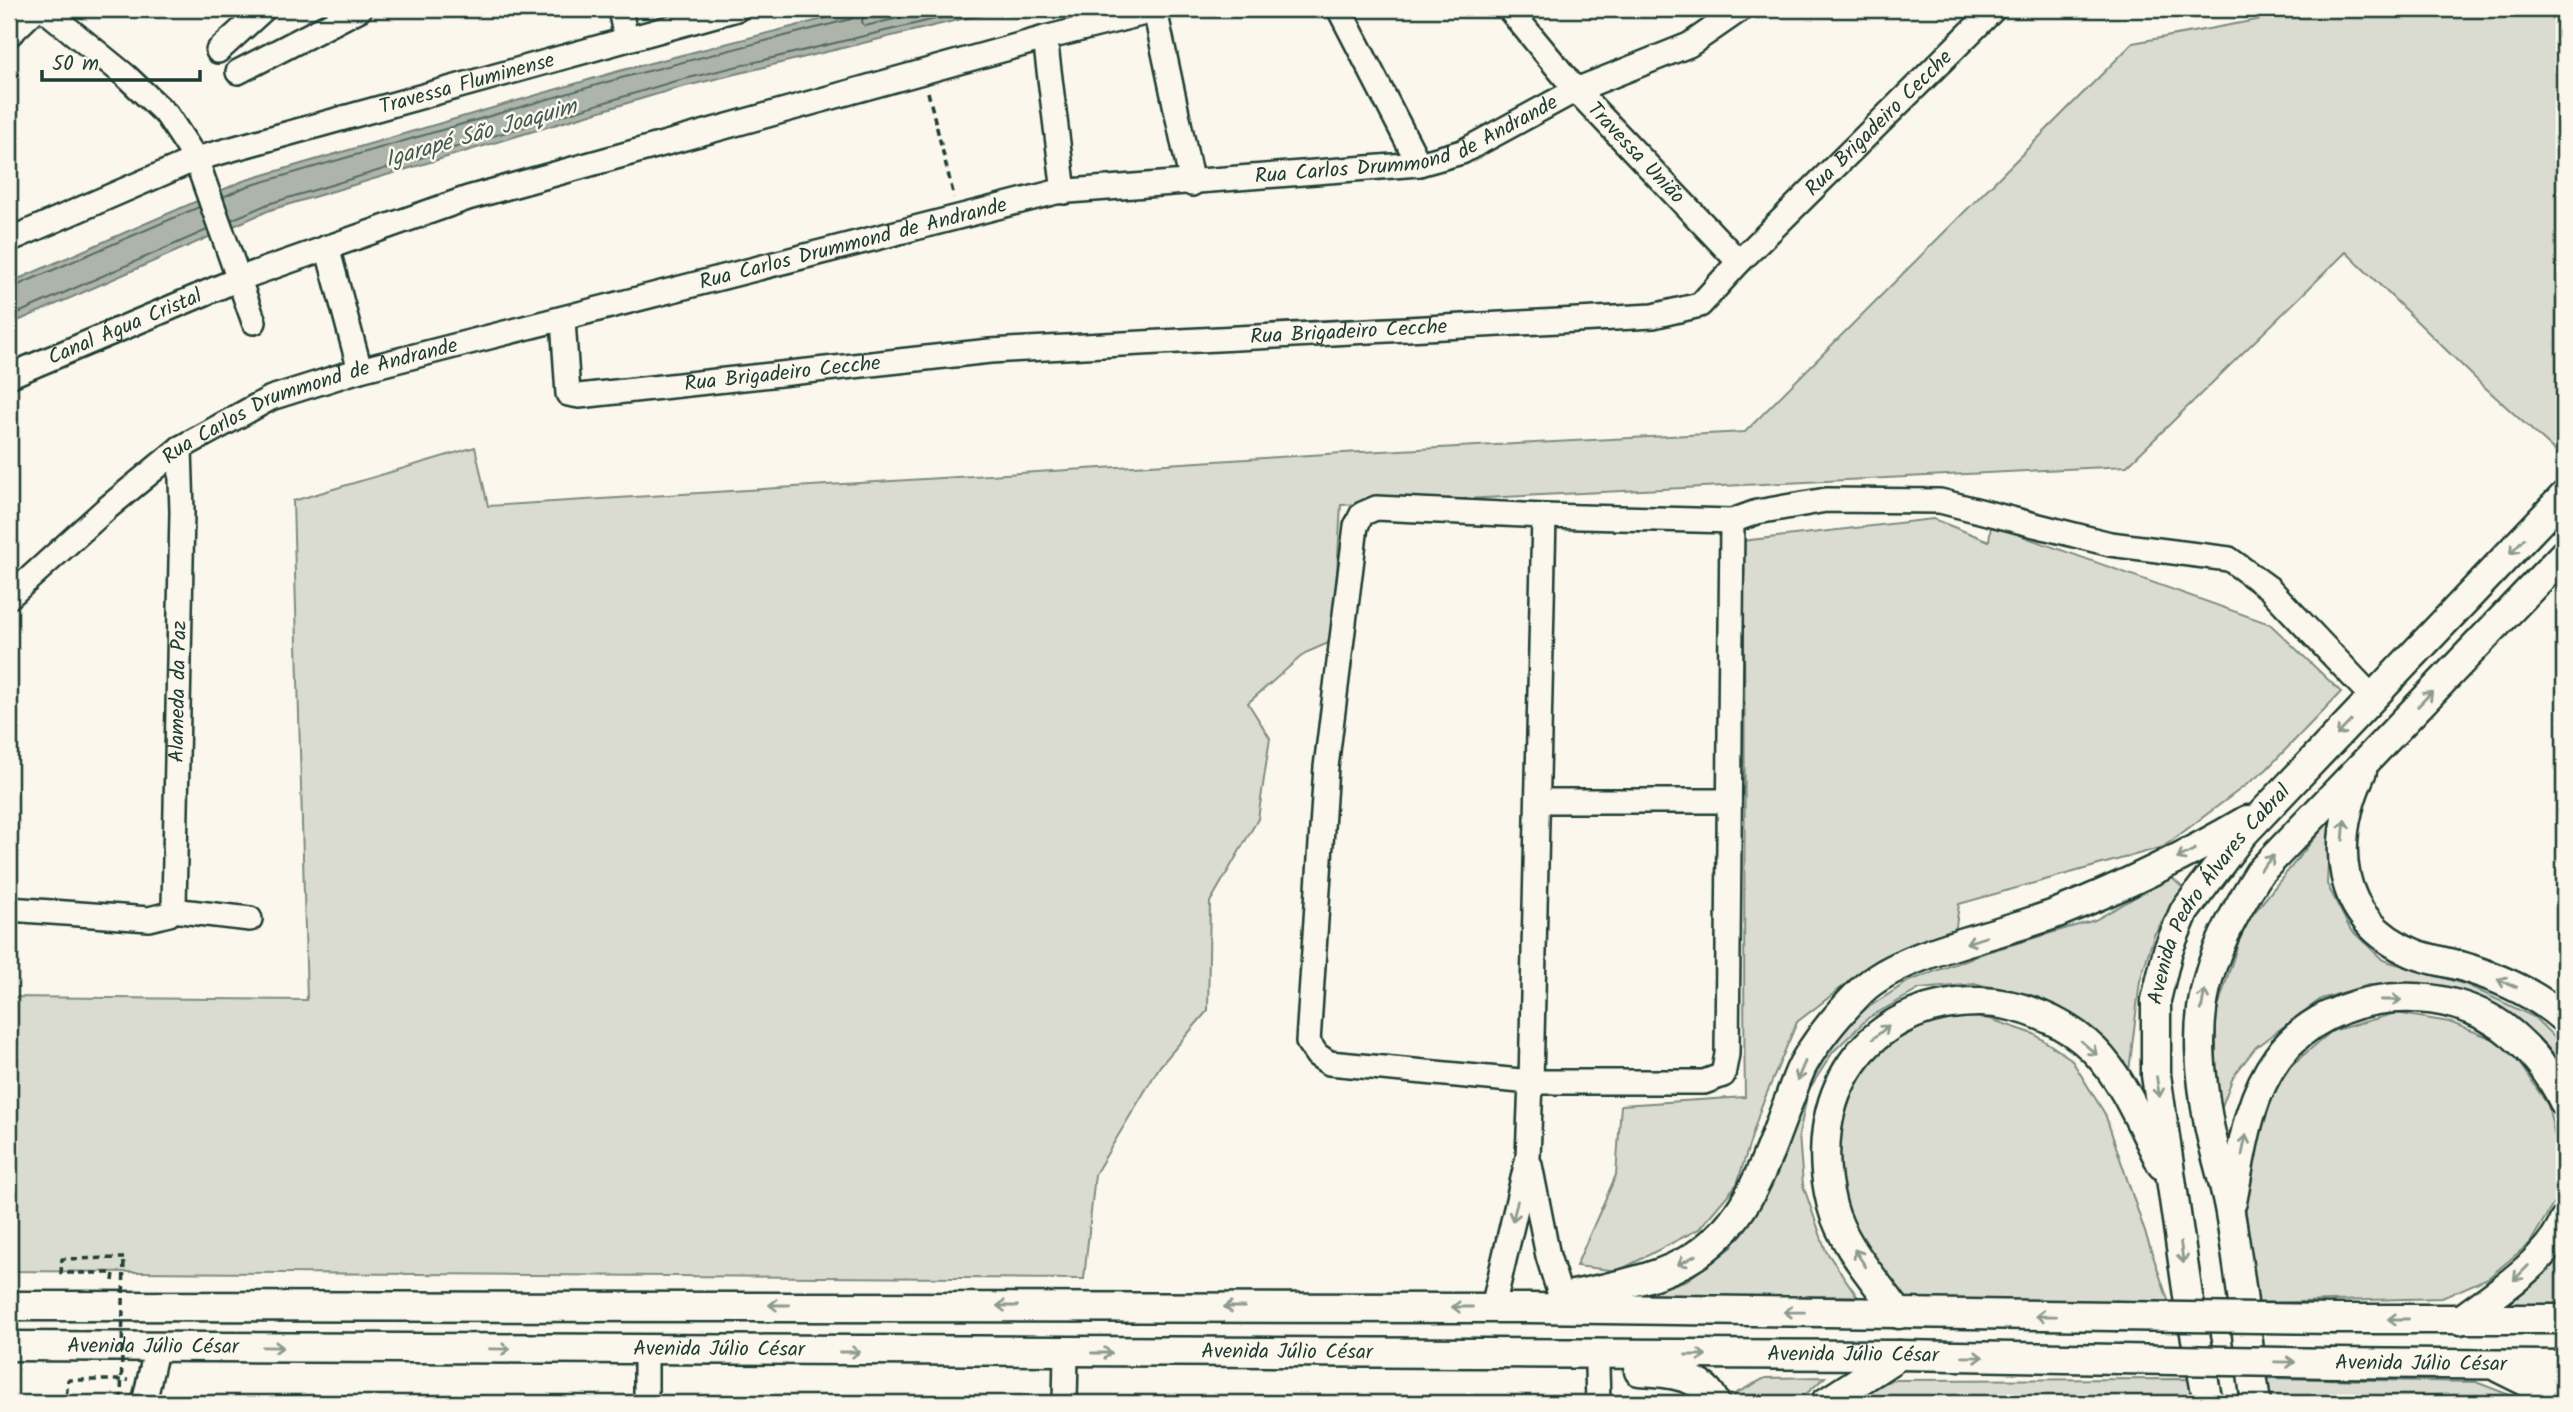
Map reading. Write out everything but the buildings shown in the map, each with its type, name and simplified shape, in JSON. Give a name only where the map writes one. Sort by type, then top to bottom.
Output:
[{"type":"main road","name":"Avenida Pedro Álvares Cabral","points":[[2208,1403],[2188,1296],[2156,1075],[2157,1000],[2168,950],[2184,912],[2207,879],[2267,808],[2564,496]]},
{"type":"main road","name":"Avenida Pedro Álvares Cabral","points":[[2256,1403],[2230,1212],[2209,1127],[2202,1080],[2199,1021],[2209,968],[2230,920],[2259,873],[2564,554]]},
{"type":"main road","points":[[2369,757],[2350,799],[2343,844],[2346,887],[2358,909],[2372,926],[2410,952],[2469,968],[2511,985],[2549,1006],[2564,1019]]},
{"type":"main road","points":[[1530,1308],[1668,1270],[1696,1256],[1727,1230],[1745,1207],[1769,1161],[1804,1062],[1833,1019],[1864,988],[1903,965],[2056,913],[2147,874],[2267,808]]},
{"type":"main road","points":[[2230,1212],[2250,1112],[2264,1077],[2280,1054],[2303,1032],[2332,1013],[2357,1004],[2383,999],[2438,1001],[2474,1012],[2512,1034],[2553,1079],[2564,1102]]},
{"type":"main road","points":[[1899,1314],[1850,1242],[1833,1209],[1828,1187],[1824,1132],[1835,1093],[1854,1057],[1885,1027],[1906,1015],[1945,1004],[1996,1002],[2045,1016],[2067,1030],[2094,1051],[2122,1087],[2172,1185]]},
{"type":"main road","points":[[2460,1320],[2516,1279],[2560,1232],[2564,1221]]},
{"type":"main road","name":"Avenida Júlio César","points":[[9,1306],[1493,1307],[2335,1319],[2564,1319]]},
{"type":"main road","name":"Avenida Júlio César","points":[[9,1346],[1899,1355],[2564,1365]]},
{"type":"main road","points":[[1481,1354],[1533,1370],[1597,1368],[1670,1372],[1706,1387],[1715,1403]]},
{"type":"main road","points":[[1825,1403],[1899,1355]]},
{"type":"main road","points":[[2490,1364],[2564,1400]]},
{"type":"street","points":[[9,34],[36,9]]},
{"type":"street","points":[[44,9],[167,115],[196,159],[241,278],[254,321]]},
{"type":"street","points":[[218,51],[264,9]]},
{"type":"street","points":[[238,72],[360,9]]},
{"type":"street","points":[[620,9],[626,39]]},
{"type":"street","name":"Travessa Fluminense","points":[[196,159],[737,9]]},
{"type":"street","points":[[241,278],[468,198],[1045,38],[1161,9]]},
{"type":"street","points":[[1339,9],[1419,163]]},
{"type":"street","name":"Travessa União","points":[[1509,9],[1576,90],[1739,262]]},
{"type":"street","name":"Rua Carlos Drummond de Andrande","points":[[9,597],[106,509],[180,448],[271,398],[360,370],[563,320],[959,216],[1064,192],[1192,184],[1419,163],[1462,152],[1576,90],[1689,45],[1741,9]]},
{"type":"street","name":"Rua Brigadeiro Cecche","points":[[563,320],[568,394],[579,396],[990,351],[1653,316],[1700,305],[1739,262],[1994,9]]},
{"type":"street","points":[[1155,10],[1192,184]]},
{"type":"street","points":[[1045,38],[1064,192]]},
{"type":"street","points":[[9,240],[196,159]]},
{"type":"street","points":[[327,247],[360,370]]},
{"type":"street","name":"Canal Água Cristal","points":[[9,376],[241,278]]},
{"type":"street","name":"Alameda da Paz","points":[[172,910],[175,889],[182,512],[180,448]]},
{"type":"street","points":[[1732,521],[1727,1054],[1723,1075],[1704,1082],[1531,1082],[1329,1063],[1317,1055],[1308,1042],[1326,767],[1356,526],[1362,514],[1376,508],[1732,521],[1757,512],[1826,500],[1940,501],[2110,544],[2230,559],[2269,588],[2373,698]]},
{"type":"street","points":[[1493,1307],[1528,1157],[1545,516]]},
{"type":"street","points":[[1538,801],[1729,801]]},
{"type":"street","points":[[9,909],[149,919],[172,910],[250,919]]},
{"type":"street","points":[[1528,1157],[1548,1256],[1561,1298]]},
{"type":"street","points":[[144,1403],[157,1346]]},
{"type":"street","points":[[646,1351],[646,1403]]},
{"type":"street","points":[[1065,1403],[1066,1353]]},
{"type":"street","points":[[1597,1368],[1598,1403]]},
{"type":"path","points":[[923,73],[959,216]]},
{"type":"path","points":[[112,1304],[114,1273],[61,1273],[62,1259],[124,1258],[121,1401],[66,1399],[68,1380],[149,1380]]},
{"type":"shaded area","points":[[2316,9],[2550,9],[2564,22],[2564,443],[2556,452],[2479,382],[2346,252],[2127,466],[1341,505],[1333,641],[1305,653],[1248,703],[1270,738],[1258,819],[1210,902],[1208,1010],[1160,1066],[1095,1174],[1084,1279],[9,1271],[9,997],[307,1000],[293,501],[475,447],[488,506],[1343,453],[1745,432],[2133,43]]},
{"type":"shaded area","points":[[1933,519],[1989,541],[1991,525],[2270,624],[2341,692],[2266,770],[2163,847],[1959,904],[1955,934],[1879,959],[1797,1022],[1761,1107],[1737,1184],[1699,1229],[1618,1271],[1576,1266],[1616,1175],[1621,1105],[1745,1097],[1745,680],[1742,541]]},
{"type":"shaded area","points":[[2330,819],[2327,884],[2350,929],[2383,960],[2467,985],[2534,1017],[2564,1047],[2564,1071],[2550,1049],[2505,1013],[2439,986],[2369,985],[2321,999],[2256,1047],[2233,1077],[2216,1122],[2216,1013],[2244,925]]},
{"type":"shaded area","points":[[2171,877],[2183,888],[2154,935],[2140,981],[2128,1079],[2091,1036],[2022,993],[1976,984],[1920,989],[1868,1018],[1833,1052],[1808,1091],[1799,1135],[1803,1185],[1826,1251],[1857,1296],[1630,1299],[1687,1280],[1732,1247],[1772,1177],[1818,1057],[1846,1022],[1909,981],[1987,952],[2095,920]]},
{"type":"shaded area","points":[[2396,1013],[2449,1022],[2506,1044],[2548,1105],[2558,1151],[2555,1201],[2530,1243],[2488,1278],[2442,1298],[2255,1303],[2244,1193],[2258,1114],[2288,1068],[2332,1031]]},
{"type":"shaded area","points":[[1947,1014],[1990,1019],[2034,1034],[2071,1059],[2105,1114],[2169,1303],[1900,1299],[1854,1235],[1838,1192],[1836,1127],[1860,1069],[1898,1039]]},
{"type":"shaded area","points":[[2564,1247],[2564,1308],[2503,1307],[2543,1275]]},
{"type":"shaded area","points":[[1825,1377],[1796,1403],[1729,1403],[1727,1398],[1765,1378]]},
{"type":"shaded area","points":[[2264,1378],[2476,1382],[2530,1403],[2272,1403]]},
{"type":"shaded area","points":[[2191,1379],[2192,1403],[1847,1403],[1891,1380]]},
{"type":"water","name":"Igarapé São Joaquim","points":[[862,9],[1017,9],[966,18],[674,89],[270,210],[9,325],[9,283],[243,181],[619,71]]}]
